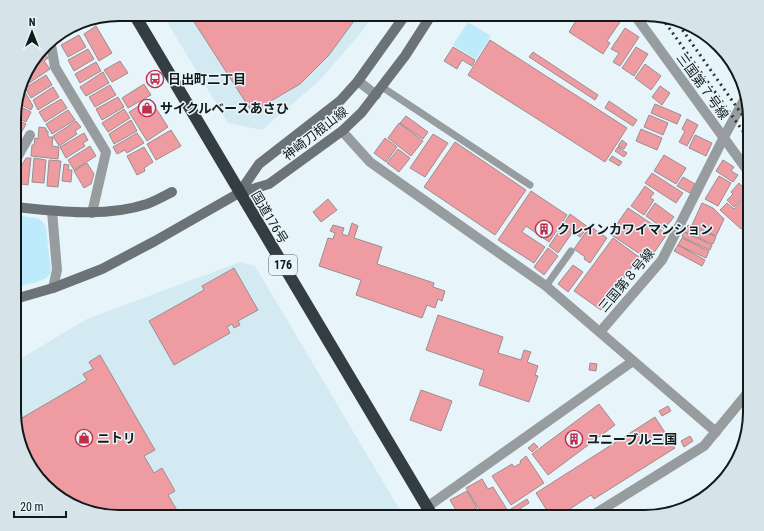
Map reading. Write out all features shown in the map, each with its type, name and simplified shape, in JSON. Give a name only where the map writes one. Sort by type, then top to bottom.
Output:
[{"type":"highway","name":"国道176号","points":[[138,21],[429,510]]},
{"type":"street","name":"神崎刀根山線","points":[[240,193],[259,164],[340,101],[358,81],[401,21]]},
{"type":"street","name":"神崎刀根山線","points":[[21,297],[53,288],[102,269],[240,193],[269,184],[342,131],[362,112],[405,56],[428,21]]},
{"type":"street","name":"三国第７号線","points":[[639,21],[743,164]]},
{"type":"street","points":[[52,49],[56,67],[106,152],[92,213]]},
{"type":"street","points":[[358,81],[379,91]]},
{"type":"street","name":"三国第８号線","points":[[600,332],[662,260],[742,104]]},
{"type":"street","points":[[342,131],[370,162],[546,286],[716,432]]},
{"type":"street","points":[[21,151],[30,135]]},
{"type":"street","points":[[21,208],[92,213],[147,204],[172,192]]},
{"type":"street","points":[[52,211],[57,270],[53,288]]},
{"type":"street","points":[[433,510],[633,361]]},
{"type":"street","points":[[601,510],[704,446],[743,399]]},
{"type":"lane","points":[[379,91],[530,185]]},
{"type":"lane","points":[[546,286],[571,251]]},
{"type":"shaded area","points":[[166,21],[370,21],[319,81],[262,130],[228,123]]},
{"type":"shaded area","points":[[468,22],[491,36],[476,59],[453,45]]},
{"type":"shaded area","points":[[21,216],[37,218],[42,221],[46,227],[51,273],[44,279],[21,286]]},
{"type":"shaded area","points":[[240,262],[255,266],[400,510],[112,510],[87,505],[70,497],[59,490],[41,472],[26,444],[21,419],[21,358],[87,319]]},
{"type":"building","points":[[194,21],[354,21],[329,55],[300,84],[252,112]]},
{"type":"building","points":[[576,21],[620,22],[607,41],[610,43],[603,54],[569,32]]},
{"type":"building","points":[[96,26],[112,53],[99,61],[84,34]]},
{"type":"building","points":[[625,28],[639,37],[620,66],[613,62],[619,53],[611,49]]},
{"type":"building","points":[[79,35],[86,47],[68,57],[61,45]]},
{"type":"building","points":[[490,40],[627,128],[605,162],[468,75]]},
{"type":"building","points":[[453,47],[475,60],[472,66],[462,60],[457,69],[444,61]]},
{"type":"building","points":[[636,47],[648,54],[634,76],[622,68]]},
{"type":"building","points":[[88,49],[94,59],[74,71],[68,60]]},
{"type":"building","points":[[533,52],[598,95],[595,100],[529,57]]},
{"type":"building","points":[[45,54],[48,58],[44,61],[50,69],[27,85],[37,64]]},
{"type":"building","points":[[120,61],[128,73],[112,82],[104,70]]},
{"type":"building","points":[[96,62],[101,71],[80,83],[75,74]]},
{"type":"building","points":[[645,64],[661,76],[651,90],[635,78]]},
{"type":"building","points":[[103,72],[109,83],[86,96],[80,87]]},
{"type":"building","points":[[46,75],[52,85],[31,98],[26,87]]},
{"type":"building","points":[[144,84],[151,95],[128,108],[122,98]]},
{"type":"building","points":[[110,85],[116,95],[95,107],[89,97]]},
{"type":"building","points":[[660,86],[670,93],[662,105],[652,97]]},
{"type":"building","points":[[53,87],[59,97],[38,110],[33,100]]},
{"type":"building","points":[[24,92],[33,106],[31,110],[22,105]]},
{"type":"building","points":[[118,97],[124,107],[102,120],[96,109]]},
{"type":"building","points":[[61,99],[67,108],[45,122],[39,112]]},
{"type":"building","points":[[150,99],[168,127],[147,141],[129,112]]},
{"type":"building","points":[[609,101],[637,120],[633,126],[605,108]]},
{"type":"building","points":[[655,104],[681,115],[677,124],[651,113]]},
{"type":"building","points":[[22,107],[31,112],[26,122],[21,119]]},
{"type":"building","points":[[124,109],[130,118],[108,132],[102,123]]},
{"type":"building","points":[[68,110],[75,120],[52,134],[46,124]]},
{"type":"building","points":[[649,115],[668,123],[663,135],[644,127]]},
{"type":"building","points":[[406,116],[428,132],[423,139],[400,123]]},
{"type":"building","points":[[687,119],[698,125],[687,146],[679,142],[685,131],[682,129]]},
{"type":"building","points":[[131,120],[137,131],[114,144],[109,134]]},
{"type":"building","points":[[21,121],[26,124],[21,133]]},
{"type":"building","points":[[76,121],[81,127],[75,131],[77,134],[59,146],[53,136]]},
{"type":"building","points":[[399,123],[423,141],[411,156],[388,138]]},
{"type":"building","points":[[39,127],[46,128],[46,131],[48,131],[48,137],[53,137],[52,146],[59,147],[58,159],[31,156],[32,145],[34,145],[35,138],[38,139]]},
{"type":"building","points":[[641,129],[662,138],[657,150],[636,141]]},
{"type":"building","points":[[171,130],[181,146],[156,160],[147,144]]},
{"type":"building","points":[[84,133],[88,140],[83,143],[85,146],[66,158],[60,147]]},
{"type":"building","points":[[137,133],[144,143],[127,153],[125,150],[117,154],[113,147]]},
{"type":"building","points":[[433,134],[448,143],[425,177],[410,168]]},
{"type":"building","points":[[695,135],[712,143],[706,156],[689,148]]},
{"type":"building","points":[[385,138],[397,147],[386,162],[374,153]]},
{"type":"building","points":[[622,140],[627,144],[624,149],[618,146]]},
{"type":"building","points":[[455,142],[526,190],[495,235],[424,187]]},
{"type":"building","points":[[90,146],[96,156],[74,170],[68,160]]},
{"type":"building","points":[[144,147],[153,162],[144,168],[145,171],[137,175],[127,156]]},
{"type":"building","points":[[618,147],[627,153],[624,157],[615,151]]},
{"type":"building","points":[[398,149],[410,158],[399,172],[387,163]]},
{"type":"building","points":[[664,155],[686,168],[676,184],[654,171]]},
{"type":"building","points":[[612,156],[622,162],[619,166],[609,160]]},
{"type":"building","points":[[26,158],[31,158],[28,185],[21,184],[21,166]]},
{"type":"building","points":[[34,158],[46,160],[44,183],[32,182]]},
{"type":"building","points":[[49,160],[61,161],[58,187],[47,186]]},
{"type":"building","points":[[723,160],[734,167],[731,171],[738,175],[733,182],[716,171]]},
{"type":"building","points":[[87,163],[94,174],[91,184],[84,188],[74,171]]},
{"type":"building","points":[[64,164],[69,165],[68,170],[72,170],[71,182],[62,181]]},
{"type":"building","points":[[652,173],[683,193],[676,203],[645,183]]},
{"type":"building","points":[[719,176],[731,183],[718,206],[705,199]]},
{"type":"building","points":[[683,177],[695,184],[690,193],[677,186]]},
{"type":"building","points":[[739,183],[743,187],[743,197],[734,207],[727,200],[733,194],[731,192]]},
{"type":"building","points":[[645,186],[654,193],[650,198],[654,200],[644,215],[631,206]]},
{"type":"building","name":"クレインカワイマンション","points":[[531,191],[567,215],[549,242],[526,226],[522,232],[545,247],[534,263],[498,240]]},
{"type":"building","points":[[328,199],[337,210],[321,222],[313,212]]},
{"type":"building","points":[[743,199],[743,227],[741,229],[720,210],[727,203],[734,209]]},
{"type":"building","points":[[655,203],[674,217],[664,229],[646,216]]},
{"type":"building","points":[[702,203],[713,208],[724,219],[716,236],[692,225]]},
{"type":"building","points":[[628,208],[667,234],[649,260],[610,234]]},
{"type":"building","points":[[570,214],[588,227],[580,237],[563,225]]},
{"type":"building","points":[[352,223],[358,226],[354,238],[382,247],[377,264],[434,283],[433,287],[445,291],[442,301],[438,299],[435,308],[427,305],[422,318],[356,295],[361,280],[319,266],[328,238],[333,239],[335,233],[330,231],[333,225],[344,228],[342,234],[348,236]]},
{"type":"building","points":[[688,225],[716,237],[713,244],[685,232]]},
{"type":"building","points":[[590,226],[607,238],[590,263],[584,259],[585,257],[574,249]]},
{"type":"building","points":[[562,227],[572,233],[558,253],[549,246]]},
{"type":"building","points":[[684,232],[712,245],[710,250],[682,237]]},
{"type":"building","points":[[613,238],[639,257],[601,310],[574,291]]},
{"type":"building","points":[[682,238],[709,251],[706,258],[678,245]]},
{"type":"building","points":[[678,245],[705,260],[702,266],[674,251]]},
{"type":"building","points":[[548,248],[558,256],[544,275],[534,267]]},
{"type":"building","points":[[573,265],[583,272],[568,292],[558,284]]},
{"type":"building","points":[[234,268],[258,310],[238,321],[240,325],[234,328],[232,324],[227,327],[230,333],[174,365],[149,321],[204,290],[202,286]]},
{"type":"building","points":[[438,315],[503,337],[498,353],[521,360],[524,350],[531,352],[527,362],[538,366],[535,375],[538,376],[529,402],[479,385],[484,370],[426,350]]},
{"type":"building","name":"ニトリ","points":[[100,355],[155,450],[144,456],[154,473],[162,468],[175,491],[168,495],[177,510],[112,510],[87,505],[59,490],[37,467],[24,438],[21,418],[87,380],[83,374],[93,369],[89,362]]},
{"type":"building","points":[[590,363],[597,364],[596,371],[589,370]]},
{"type":"building","points":[[421,390],[452,401],[441,431],[410,420]]},
{"type":"building","name":"ユニーブル三国","points":[[599,404],[615,425],[548,475],[532,454]]},
{"type":"building","points":[[668,406],[671,411],[662,416],[659,411]]},
{"type":"building","points":[[655,417],[675,448],[594,499],[591,495],[568,510],[547,510],[536,493]]},
{"type":"building","points":[[690,436],[693,441],[684,447],[681,441]]},
{"type":"building","points":[[534,443],[538,447],[532,452],[528,448]]},
{"type":"building","points":[[526,456],[544,483],[511,505],[492,476],[512,464],[514,467],[521,463],[520,461]]},
{"type":"building","points":[[482,479],[488,489],[493,487],[507,510],[480,510],[466,488]]},
{"type":"building","points":[[467,491],[477,508],[473,510],[456,510],[450,500]]},
{"type":"building","points":[[527,499],[529,503],[518,510],[511,509]]},
{"type":"railway","points":[[666,23],[743,131]]},
{"type":"railway","points":[[681,27],[743,116]]},
{"type":"place","name":"日出町二丁目","points":[[155,79]]},
{"type":"place","name":"サイクルベースあさひ","points":[[147,108]]},
{"type":"place","name":"クレインカワイマンション","points":[[544,229]]},
{"type":"place","name":"ニトリ","points":[[84,438]]},
{"type":"place","name":"ユニーブル三国","points":[[574,439]]}]
